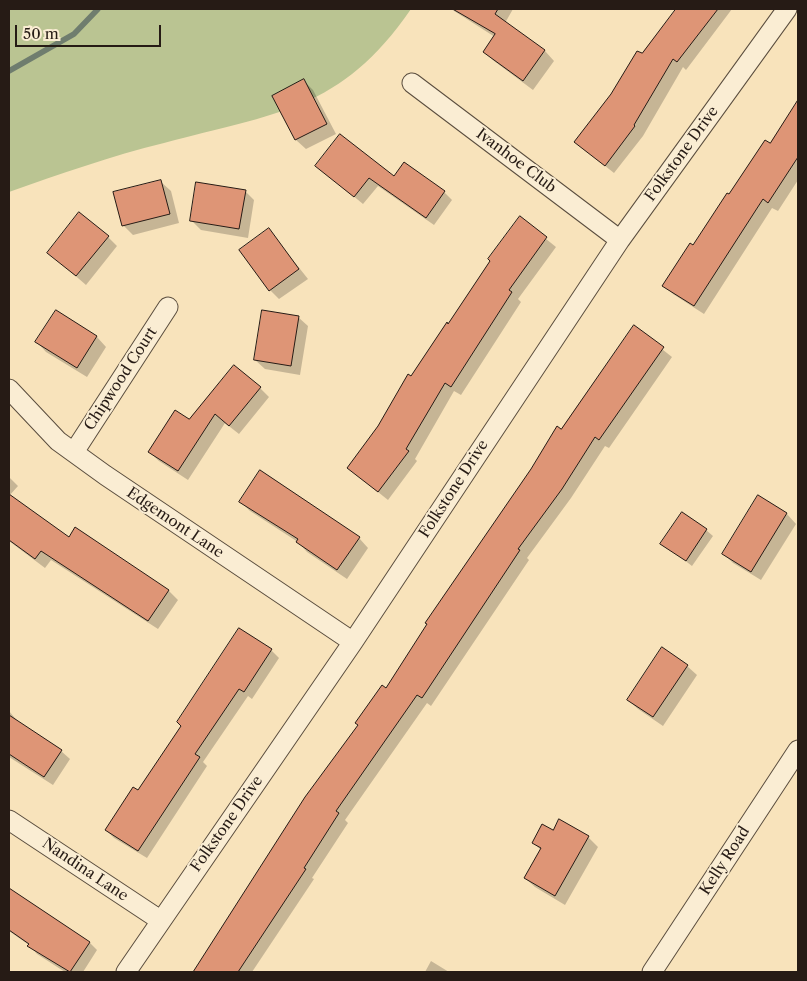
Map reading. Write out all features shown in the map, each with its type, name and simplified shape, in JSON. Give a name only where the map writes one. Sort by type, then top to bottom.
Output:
[{"type":"street","name":"Folkstone Drive","points":[[126,972],[353,642],[620,240],[786,9]]},
{"type":"street","name":"Ivanhoe Club","points":[[412,83],[620,240]]},
{"type":"street","name":"Chipwood Court","points":[[74,452],[168,307]]},
{"type":"street","name":"Edgemont Lane","points":[[9,389],[44,428],[74,452],[353,642]]},
{"type":"street","name":"Kelly Road","points":[[652,972],[798,750]]},
{"type":"street","name":"Nandina Lane","points":[[9,820],[160,920]]},
{"type":"green space","points":[[9,9],[411,9],[385,43],[358,69],[331,88],[303,103],[240,124],[105,159],[9,192]]},
{"type":"building","points":[[453,9],[498,9],[495,14],[545,50],[523,81],[483,52],[495,34]]},
{"type":"building","points":[[676,9],[718,9],[677,62],[673,59],[635,126],[605,166],[574,142],[611,94],[637,51],[642,53]]},
{"type":"building","points":[[304,79],[327,124],[295,140],[272,96]]},
{"type":"building","points":[[798,100],[798,157],[768,203],[763,199],[694,306],[662,286],[690,243],[693,245],[765,140],[770,143]]},
{"type":"building","points":[[340,134],[394,176],[404,162],[445,191],[426,218],[369,178],[354,197],[315,166]]},
{"type":"building","points":[[161,180],[170,214],[122,226],[113,192]]},
{"type":"building","points":[[196,182],[246,190],[239,229],[190,221]]},
{"type":"building","points":[[79,212],[109,236],[76,276],[47,253]]},
{"type":"building","points":[[520,216],[547,237],[509,290],[512,292],[451,387],[445,383],[406,449],[409,451],[378,492],[347,468],[378,426],[408,374],[411,376],[447,322],[448,324],[490,261],[488,259]]},
{"type":"building","points":[[269,228],[299,269],[269,291],[239,250]]},
{"type":"building","points":[[56,310],[97,336],[77,368],[35,342]]},
{"type":"building","points":[[262,310],[299,316],[291,366],[254,360]]},
{"type":"building","points":[[634,325],[664,347],[599,440],[595,437],[562,489],[518,549],[520,550],[422,698],[417,695],[336,811],[339,813],[304,868],[306,869],[238,972],[193,972],[305,797],[358,725],[355,723],[382,685],[386,688],[427,624],[425,623],[531,469],[557,426],[561,429]]},
{"type":"building","points":[[234,365],[261,387],[229,426],[215,414],[178,471],[148,452],[175,410],[189,419]]},
{"type":"building","points":[[260,470],[360,537],[337,570],[296,542],[298,539],[239,502]]},
{"type":"building","points":[[9,494],[69,537],[75,527],[169,590],[148,621],[41,551],[35,559],[9,540]]},
{"type":"building","points":[[758,495],[787,513],[751,572],[722,554]]},
{"type":"building","points":[[682,512],[707,529],[686,561],[660,544]]},
{"type":"building","points":[[239,628],[272,649],[244,692],[239,689],[195,754],[200,757],[138,851],[105,830],[133,787],[138,790],[181,726],[177,722]]},
{"type":"building","points":[[662,647],[688,665],[653,717],[627,700]]},
{"type":"building","points":[[9,715],[62,750],[44,777],[9,754]]},
{"type":"building","points":[[559,819],[589,836],[555,896],[524,878],[541,848],[532,843],[542,824],[553,830]]},
{"type":"building","points":[[9,888],[90,942],[70,972],[27,946],[29,944],[9,930]]},
{"type":"waterway","points":[[9,71],[74,34],[98,9]]}]
